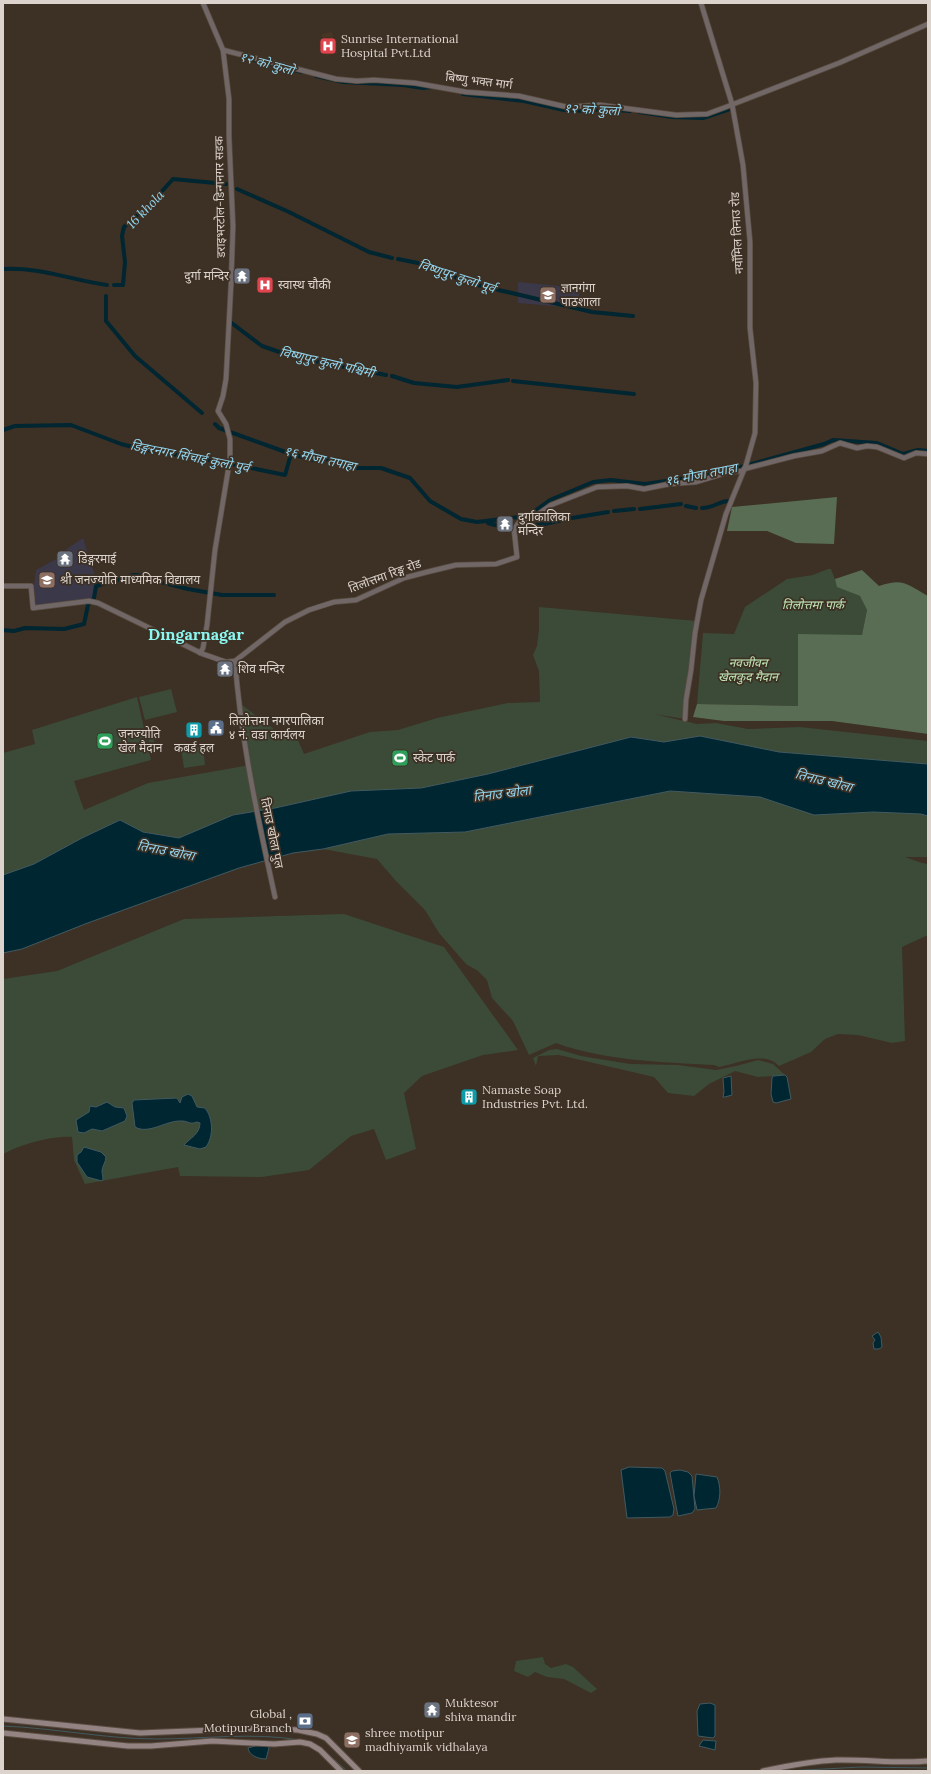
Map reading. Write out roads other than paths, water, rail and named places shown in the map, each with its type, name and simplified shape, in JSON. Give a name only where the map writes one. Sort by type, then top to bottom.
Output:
[{"type":"main road","points":[[3,1719],[140,1733],[260,1728],[298,1730],[317,1734],[326,1738],[359,1771]]},
{"type":"main road","points":[[3,1733],[128,1746],[151,1746],[212,1741],[274,1744],[300,1742],[310,1744],[320,1750],[341,1771]]},
{"type":"main road","points":[[763,1771],[793,1764],[837,1760],[892,1762],[928,1761]]},
{"type":"street","name":"डराइभरटोल-डिन्गनगर सडक","points":[[200,653],[203,648],[206,632],[215,550],[230,459],[230,439],[226,424],[218,411],[223,396],[228,360],[233,226],[229,99],[223,50],[203,3]]},
{"type":"street","name":"नयाँमिल तिनाउ रोड","points":[[685,719],[686,700],[698,616],[726,514],[744,468],[755,433],[756,383],[750,328],[749,229],[743,165],[732,104],[701,3]]},
{"type":"street","name":"बिष्णु भक्त मार्ग","points":[[223,50],[336,79],[357,81],[374,80],[431,85],[466,92],[519,96],[567,107],[600,105],[676,115],[707,114],[838,62],[928,24]]},
{"type":"street","points":[[744,468],[822,451],[840,443],[857,448],[867,446],[877,447],[904,458],[916,453],[928,454]]},
{"type":"street","name":"तिलोत्तमा रिङ्ग रोड","points":[[235,661],[285,622],[309,610],[334,602],[356,600],[404,578],[427,572],[456,565],[496,564],[517,557],[514,528],[520,521],[537,515],[550,505],[564,499],[597,487],[627,486],[644,489],[676,483],[696,482],[744,468]]},
{"type":"street","points":[[3,586],[31,586],[33,608],[91,601],[173,638],[200,653],[226,662],[235,661]]},
{"type":"street","name":"तिनाउ खोला पुल","points":[[235,661],[238,701],[249,774],[275,896]]},
{"type":"water","name":"तिनाउ खोला","points":[[700,736],[779,752],[928,764],[928,816],[921,814],[873,812],[814,815],[760,797],[670,791],[465,832],[388,834],[323,849],[293,853],[239,868],[85,924],[22,949],[3,953],[3,875],[34,864],[82,838],[120,820],[143,832],[179,838],[233,815],[275,808],[351,791],[421,788],[488,774],[631,737],[664,742]]},
{"type":"water","points":[[785,1075],[787,1077],[791,1099],[776,1103],[773,1102],[771,1094],[772,1078],[773,1076]]},
{"type":"water","points":[[731,1076],[732,1095],[723,1097],[723,1078]]},
{"type":"water","points":[[188,1094],[192,1096],[197,1107],[205,1108],[210,1117],[212,1127],[209,1143],[206,1147],[200,1149],[184,1145],[194,1136],[200,1127],[200,1123],[197,1122],[192,1123],[176,1121],[146,1129],[135,1127],[132,1103],[134,1100],[177,1098],[180,1103],[182,1097]]},
{"type":"water","points":[[107,1102],[115,1107],[124,1108],[127,1116],[125,1121],[102,1131],[92,1129],[84,1133],[78,1132],[76,1120],[89,1112],[90,1106],[96,1107]]},
{"type":"water","points":[[84,1147],[101,1152],[106,1157],[102,1169],[102,1181],[87,1177],[77,1162],[77,1155]]},
{"type":"water","points":[[878,1332],[881,1337],[882,1347],[879,1349],[874,1349],[873,1343],[875,1340],[872,1336]]},
{"type":"water","points":[[629,1467],[662,1468],[665,1471],[674,1509],[673,1515],[670,1517],[627,1518],[621,1470]]},
{"type":"water","points":[[680,1470],[688,1472],[692,1476],[695,1509],[692,1513],[678,1516],[670,1473],[672,1471]]},
{"type":"water","points":[[696,1474],[717,1477],[720,1493],[716,1508],[697,1510],[694,1496]]},
{"type":"water","points":[[710,1703],[715,1705],[715,1736],[713,1738],[698,1736],[697,1711],[700,1704]]},
{"type":"water","points":[[703,1740],[716,1741],[715,1750],[699,1746]]},
{"type":"water","points":[[259,1745],[268,1746],[269,1748],[266,1759],[255,1756],[249,1751],[248,1748]]},
{"type":"waterway","name":"१२ को कुलो","points":[[250,59],[302,72]]},
{"type":"waterway","name":"१२ को कुलो","points":[[316,76],[343,82],[404,85]]},
{"type":"waterway","name":"१२ को कुलो","points":[[403,85],[423,88],[432,87]]},
{"type":"waterway","name":"१२ को कुलो","points":[[463,94],[524,101],[564,110],[587,111],[602,109],[630,111]]},
{"type":"waterway","name":"१२ को कुलो","points":[[639,112],[672,117],[703,118],[733,108]]},
{"type":"waterway","name":"16 khola","points":[[114,285],[123,285],[125,262],[122,236],[124,227],[154,200],[173,179],[226,184]]},
{"type":"waterway","name":"विष्णुपुर कुलो पूर्व","points":[[237,189],[289,212],[369,252],[392,258]]},
{"type":"waterway","name":"विष्णुपुर कुलो पूर्व","points":[[398,259],[445,270],[461,281],[592,312],[633,316]]},
{"type":"waterway","name":"16 khola","points":[[3,269],[30,270],[107,285]]},
{"type":"waterway","name":"16 khola","points":[[106,296],[106,321],[135,356],[202,413]]},
{"type":"waterway","name":"विष्णुपुर कुलो पश्चिमी","points":[[229,321],[262,346],[294,357],[386,375]]},
{"type":"waterway","name":"विष्णुपुर कुलो पश्चिमी","points":[[392,376],[414,383],[457,387],[508,380]]},
{"type":"waterway","name":"विष्णुपुर कुलो पश्चिमी","points":[[513,381],[634,394]]},
{"type":"waterway","name":"१६ मौजा तपाहा","points":[[215,424],[219,428],[291,454],[314,460],[331,459],[338,462]]},
{"type":"waterway","name":"डिङ्गरनगर सिंचाई कुलो पुर्व","points":[[3,430],[15,426],[71,425],[121,444],[141,449],[227,463],[285,475],[291,454]]},
{"type":"waterway","name":"१६ मौजा तपाहा","points":[[730,470],[824,444],[833,440],[877,443],[903,454],[918,450],[928,451]]},
{"type":"waterway","name":"१६ मौजा तपाहा","points":[[337,461],[351,468],[381,468],[410,478],[430,501],[461,519],[477,522],[528,516],[550,500],[593,482],[611,480],[645,484],[722,473]]},
{"type":"waterway","points":[[702,508],[707,508],[730,501]]},
{"type":"waterway","points":[[640,509],[681,504]]},
{"type":"waterway","points":[[686,506],[696,508]]},
{"type":"waterway","points":[[614,511],[634,509]]},
{"type":"waterway","points":[[572,518],[608,512]]},
{"type":"waterway","points":[[488,523],[506,526],[527,526],[566,519]]},
{"type":"waterway","points":[[3,630],[14,631],[25,628],[64,629],[84,624],[88,605],[94,598],[96,586],[134,575],[148,576],[157,581],[188,589],[222,595],[274,595]]},
{"type":"waterway","points":[[3,1726],[138,1739],[264,1736],[300,1740]]},
{"type":"waterway","points":[[312,1742],[318,1746]]},
{"type":"waterway","points":[[322,1749],[347,1771]]},
{"type":"waterway","points":[[787,1771],[861,1767],[928,1768]]},
{"type":"place","name":"Sunrise International Hospital Pvt.Ltd","points":[[328,46]]},
{"type":"place","name":"दुर्गा मन्दिर","points":[[242,276]]},
{"type":"place","name":"स्वास्थ चौकी","points":[[265,285]]},
{"type":"place","name":"ज्ञानगंगा पाठशाला","points":[[548,295]]},
{"type":"place","name":"दुर्गाकालिका मन्दिर","points":[[505,524]]},
{"type":"place","name":"डिङ्गरमाई","points":[[65,559]]},
{"type":"place","name":"श्री जनज्योति माध्यमिक विद्यालय","points":[[47,580]]},
{"type":"place","name":"शिव मन्दिर","points":[[225,669]]},
{"type":"place","name":"तिलोत्तमा नगरपालिका ४ नं. वडा कार्यलय","points":[[216,728]]},
{"type":"place","name":"कबर्ड हल","points":[[194,730]]},
{"type":"place","name":"जनज्योति खेल मैदान","points":[[105,741]]},
{"type":"place","name":"स्केट पार्क","points":[[400,758]]},
{"type":"place","name":"Namaste Soap Industries Pvt. Ltd.","points":[[469,1097]]},
{"type":"place","name":"Muktesor shiva mandir","points":[[432,1710]]},
{"type":"place","name":"Global , Motipur Branch","points":[[305,1721]]},
{"type":"place","name":"shree motipur madhiyamik vidhalaya","points":[[352,1740]]},
{"type":"district","name":"Dingarnagar","points":[[196,634]]},
{"type":"park label","name":"तिलोत्तमा पार्क","points":[[813,605]]},
{"type":"park label","name":"नवजीवन खेलकुद मैदान","points":[[748,670]]}]
